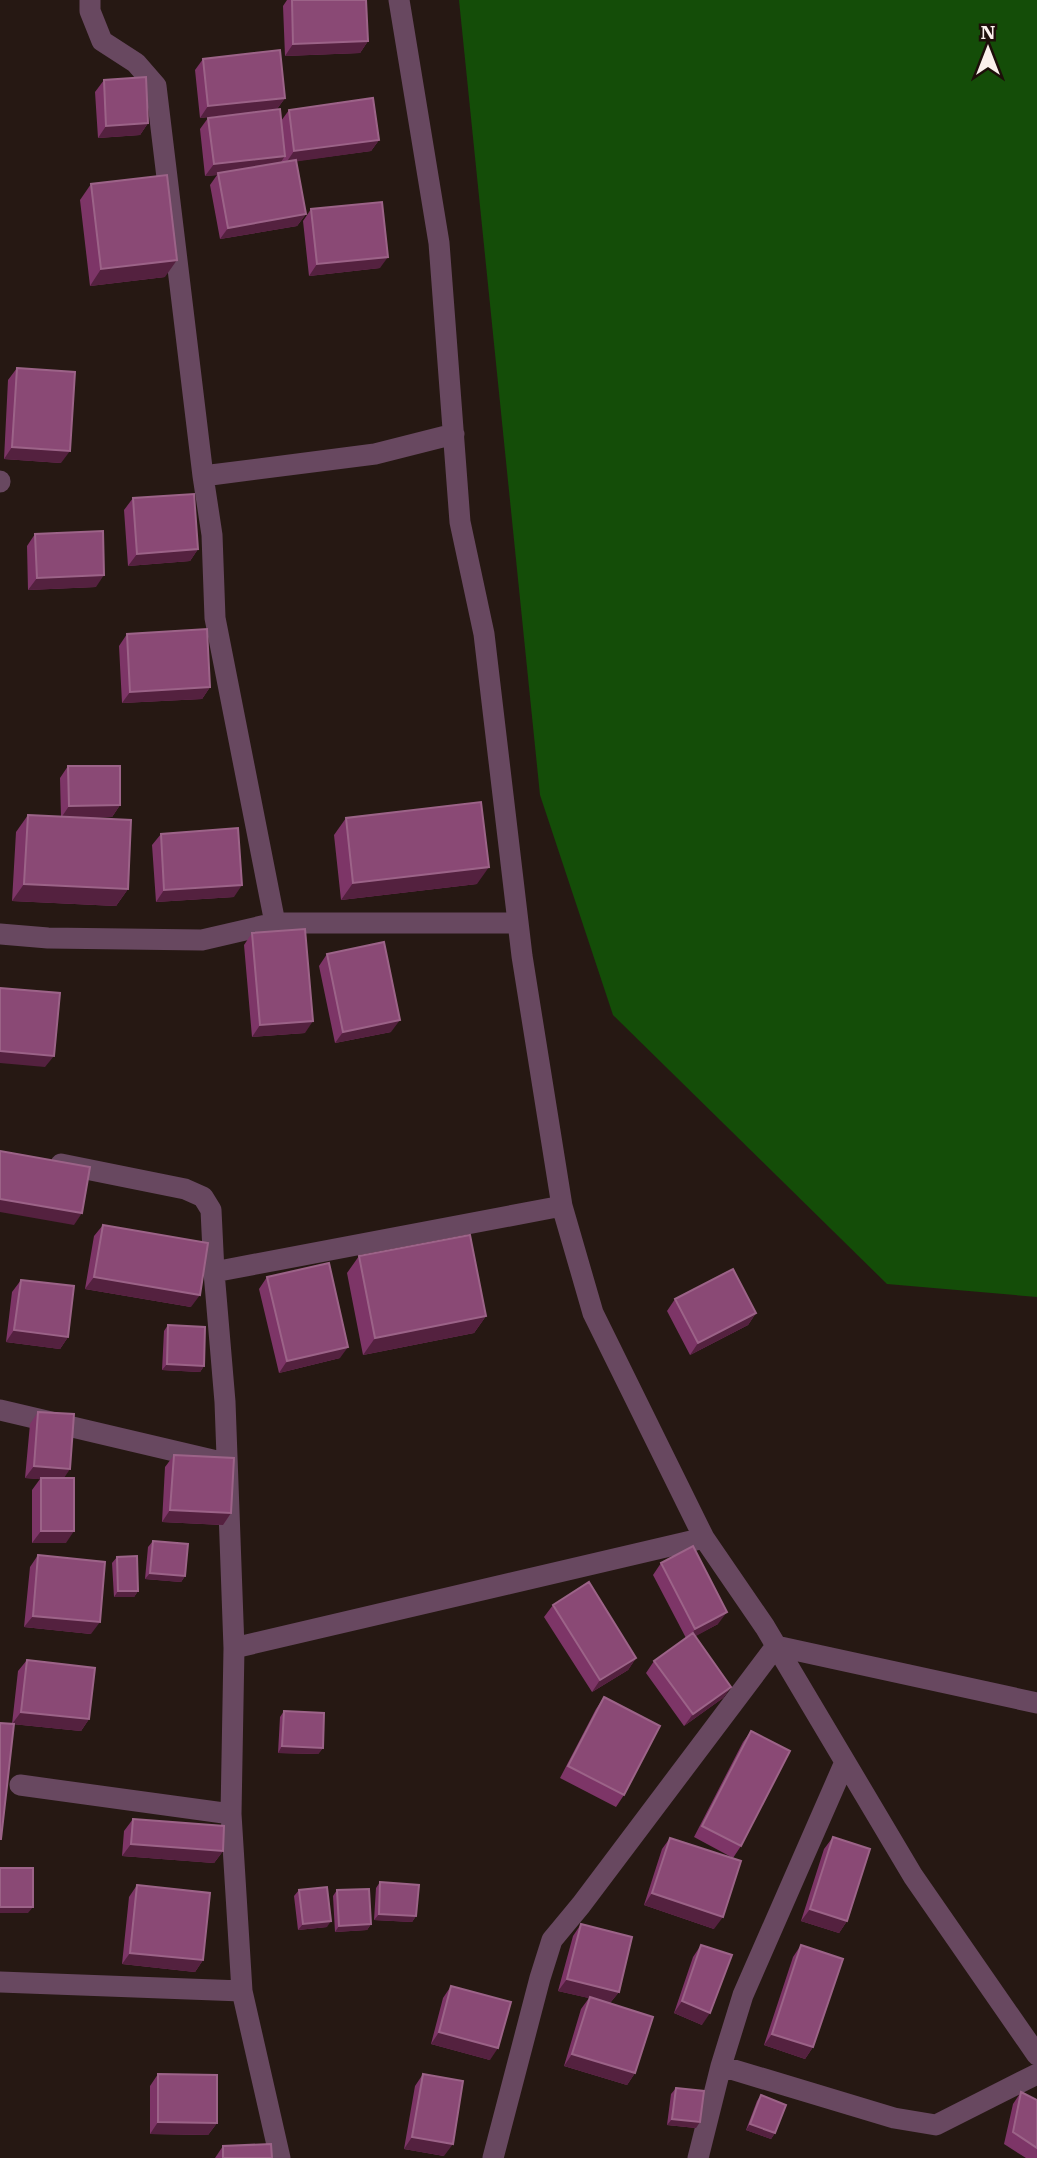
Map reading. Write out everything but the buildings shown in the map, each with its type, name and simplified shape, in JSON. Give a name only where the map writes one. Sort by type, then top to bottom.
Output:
[{"type":"street","points":[[90,0],[90,11],[102,41],[136,63],[156,86],[202,477],[212,535],[215,618],[275,923]]},
{"type":"street","points":[[399,0],[439,243],[460,522],[484,634],[518,923],[562,1206],[593,1313],[704,1538],[776,1646],[913,1876],[1037,2055]]},
{"type":"street","points":[[202,477],[375,454],[454,434]]},
{"type":"street","points":[[0,934],[48,938],[202,940],[275,923],[518,923]]},
{"type":"street","points":[[40,1160],[185,1189],[202,1197],[211,1210],[225,1402],[234,1648],[231,1814],[242,1991],[280,2158]]},
{"type":"street","points":[[214,1272],[562,1206]]},
{"type":"street","points":[[0,1410],[227,1463]]},
{"type":"street","points":[[234,1648],[704,1538]]},
{"type":"street","points":[[776,1646],[1037,1703]]},
{"type":"street","points":[[493,2158],[552,1940],[590,1895],[776,1646]]},
{"type":"street","points":[[698,2158],[721,2066],[743,1994],[845,1762]]},
{"type":"street","points":[[20,1785],[231,1814]]},
{"type":"street","points":[[0,1982],[242,1991]]},
{"type":"street","points":[[721,2066],[894,2118],[936,2125],[1037,2074]]},
{"type":"green space","points":[[459,0],[1037,0],[1037,1297],[887,1284],[613,1015],[540,795]]}]
